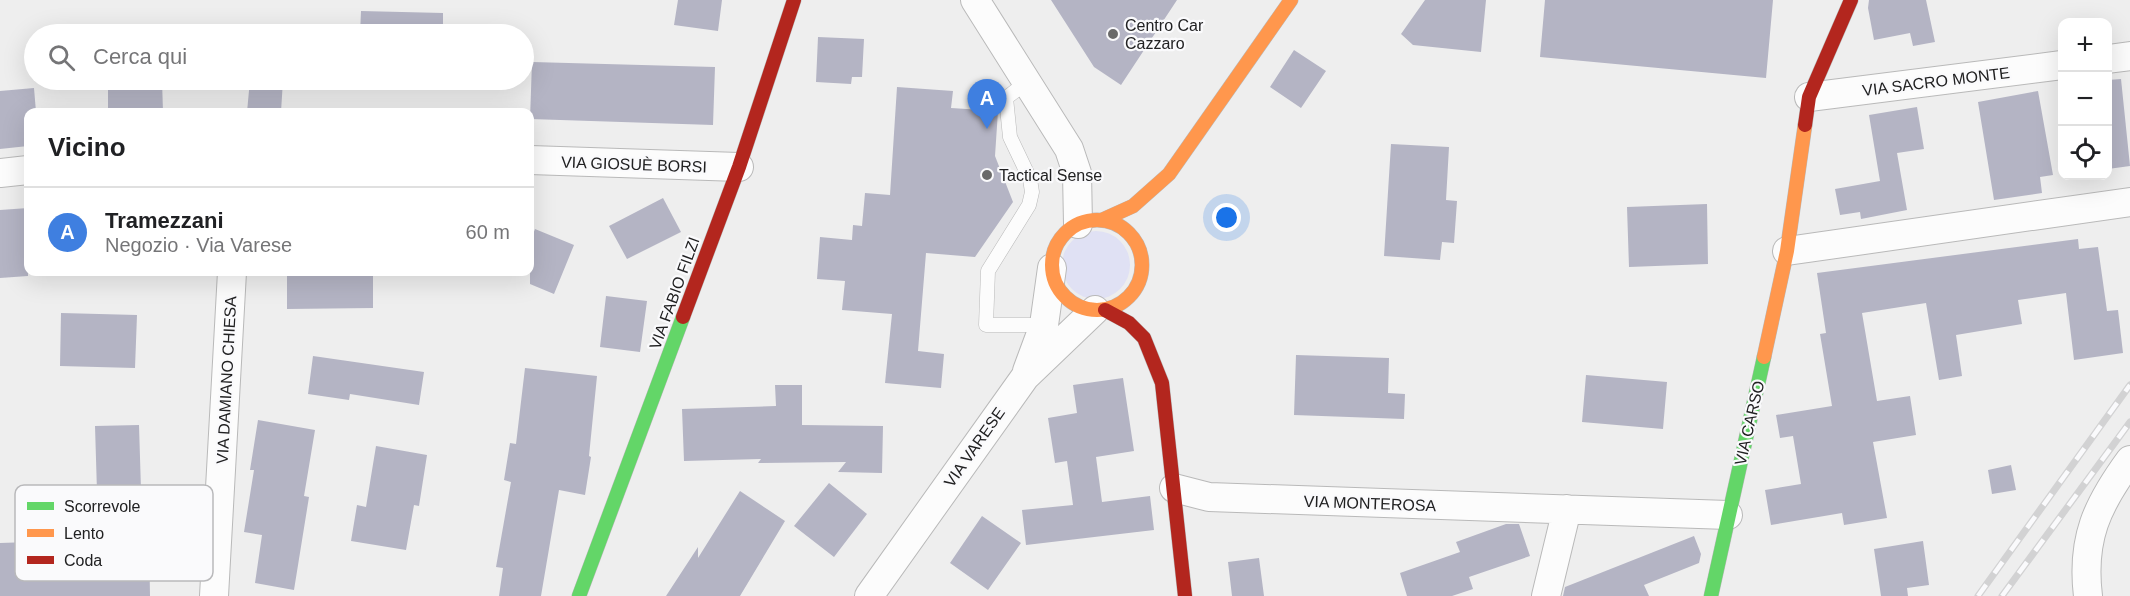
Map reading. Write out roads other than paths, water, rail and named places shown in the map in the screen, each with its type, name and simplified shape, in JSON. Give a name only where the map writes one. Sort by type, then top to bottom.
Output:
[{"type":"street","name":"VIA FABIO FILZI","points":[[579,596],[739,167],[794,0]]},
{"type":"street","points":[[975,0],[1064,141],[1076,167],[1090,222]]},
{"type":"street","points":[[1025,377],[1044,325],[1052,258],[1058,241],[1065,232],[1133,206],[1169,174],[1291,0]]},
{"type":"street","name":"VIA CARSO","points":[[1711,596],[1787,251],[1809,97],[1851,0]]},
{"type":"street","points":[[2112,58],[2130,56]]},
{"type":"street","name":"VIA SACRO MONTE","points":[[1809,97],[2058,66]]},
{"type":"street","name":"VIA GIOSUÈ BORSI","points":[[534,160],[739,167]]},
{"type":"street","points":[[0,173],[24,171]]},
{"type":"street","points":[[1159,200],[1169,174]]},
{"type":"street","points":[[1787,251],[2130,202]]},
{"type":"street","points":[[1090,222],[1117,225],[1131,236],[1141,253],[1148,299]]},
{"type":"street","points":[[1100,310],[1121,304],[1131,296],[1142,270],[1150,233]]},
{"type":"street","points":[[1052,268],[1055,283],[1065,297],[1079,307],[1100,310],[1126,320],[1148,342],[1162,383]]},
{"type":"street","name":"VIA DAMIANO CHIESA","points":[[214,596],[232,276]]},
{"type":"street","name":"VIA VARESE","points":[[869,596],[1025,377],[1100,310]]},
{"type":"street","points":[[1160,340],[1163,363],[1162,383],[1185,596]]},
{"type":"street","points":[[2088,596],[2084,566],[2092,523],[2107,491],[2130,460]]},
{"type":"street","name":"VIA MONTEROSA","points":[[1174,488],[1209,497],[1728,515]]},
{"type":"street","points":[[1545,596],[1567,509]]},
{"type":"lane","points":[[1027,82],[1006,98],[1010,137],[1030,179],[1032,192],[1029,205],[988,271],[986,325],[1044,325]]},
{"type":"railway","points":[[1978,596],[2130,385]]},
{"type":"railway","points":[[2002,596],[2130,422]]},
{"type":"place","name":"Centro Car Cazzaro","points":[[1113,34]]},
{"type":"place","name":"Tramezzani","points":[[987,129]]},
{"type":"place","name":"Tactical Sense","points":[[987,175]]}]
